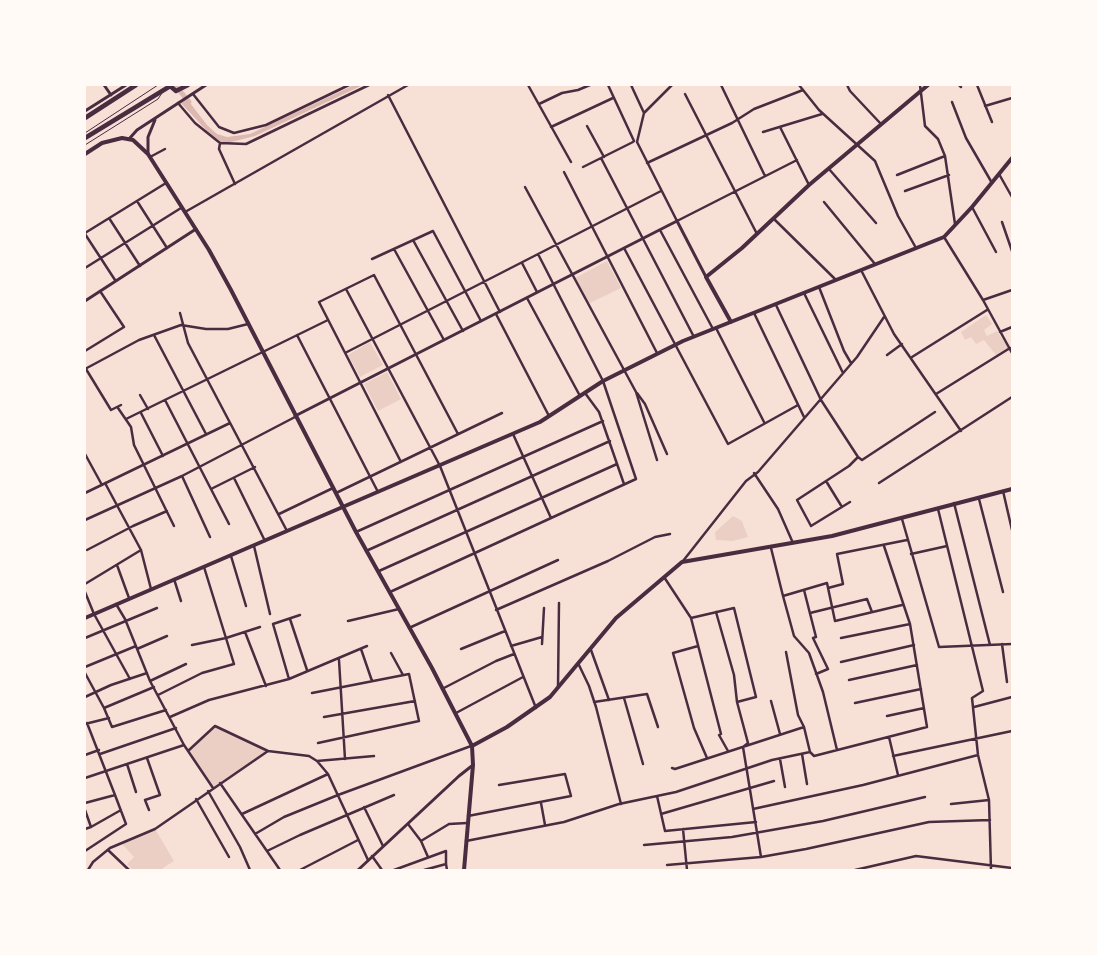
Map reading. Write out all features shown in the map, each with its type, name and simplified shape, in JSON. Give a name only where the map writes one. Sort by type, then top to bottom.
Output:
[{"type":"highway","points":[[85,118],[136,85]]},
{"type":"highway","points":[[85,138],[171,85],[176,91],[188,85]]},
{"type":"main road","points":[[731,322],[706,277],[774,219],[809,185],[928,85]]},
{"type":"main road","points":[[85,154],[109,141],[129,139],[149,155],[196,229],[249,324],[343,508],[456,713],[472,746],[473,765],[464,870]]},
{"type":"main road","points":[[85,618],[513,434],[549,416],[603,382],[675,345],[944,237],[972,207],[1012,158]]},
{"type":"main road","points":[[472,746],[536,708],[558,690],[616,618],[682,562],[792,544],[902,519],[954,503],[1012,489]]},
{"type":"street","points":[[104,85],[110,95]]},
{"type":"street","points":[[85,111],[126,85]]},
{"type":"street","points":[[129,139],[179,102],[206,85]]},
{"type":"street","points":[[191,95],[219,127],[234,133],[266,125],[349,85]]},
{"type":"street","points":[[179,102],[196,124],[220,143],[246,144],[369,85]]},
{"type":"street","points":[[185,212],[388,94],[408,85]]},
{"type":"street","points":[[528,85],[571,162]]},
{"type":"street","points":[[539,104],[562,93],[578,90],[590,85]]},
{"type":"street","points":[[608,85],[706,277]]},
{"type":"street","points":[[631,85],[644,113]]},
{"type":"street","points":[[636,142],[644,113],[672,85]]},
{"type":"street","points":[[721,85],[765,176]]},
{"type":"street","points":[[799,85],[822,114],[875,160],[898,216],[916,248]]},
{"type":"street","points":[[847,85],[850,91],[882,125]]},
{"type":"street","points":[[920,85],[925,126],[938,139],[945,156],[955,224]]},
{"type":"street","points":[[977,85],[992,122]]},
{"type":"street","points":[[647,163],[737,120],[754,109],[803,90]]},
{"type":"street","points":[[388,94],[500,312]]},
{"type":"street","points":[[685,94],[757,234]]},
{"type":"street","points":[[552,127],[613,98]]},
{"type":"street","points":[[985,106],[1012,98]]},
{"type":"street","points":[[952,102],[966,138],[992,183]]},
{"type":"street","points":[[763,132],[822,114]]},
{"type":"street","points":[[155,119],[148,137],[149,155],[165,149]]},
{"type":"street","points":[[587,126],[694,337]]},
{"type":"street","points":[[780,127],[809,185]]},
{"type":"street","points":[[583,167],[636,142]]},
{"type":"street","points":[[220,143],[219,149],[235,184]]},
{"type":"street","points":[[897,175],[945,156]]},
{"type":"street","points":[[85,520],[200,467],[360,383],[797,160]]},
{"type":"street","points":[[829,169],[876,222]]},
{"type":"street","points":[[564,172],[657,354]]},
{"type":"street","points":[[1000,174],[1012,197]]},
{"type":"street","points":[[905,192],[949,175]]},
{"type":"street","points":[[115,280],[85,233],[166,183]]},
{"type":"street","points":[[525,187],[624,371],[645,404],[667,454]]},
{"type":"street","points":[[345,353],[662,191]]},
{"type":"street","points":[[137,201],[167,248]]},
{"type":"street","points":[[824,202],[875,264]]},
{"type":"street","points":[[85,268],[182,207]]},
{"type":"street","points":[[972,207],[996,252]]},
{"type":"street","points":[[109,218],[140,266]]},
{"type":"street","points":[[774,219],[836,280]]},
{"type":"street","points":[[1002,222],[1012,251]]},
{"type":"street","points":[[85,301],[196,229]]},
{"type":"street","points":[[660,230],[765,423]]},
{"type":"street","points":[[372,259],[433,231],[481,321]]},
{"type":"street","points":[[944,237],[983,300],[1012,353]]},
{"type":"street","points":[[414,240],[463,331]]},
{"type":"street","points":[[624,248],[728,444],[798,405]]},
{"type":"street","points":[[394,249],[444,340]]},
{"type":"street","points":[[390,592],[636,478],[603,382],[538,254]]},
{"type":"street","points":[[522,262],[537,293]]},
{"type":"street","points":[[861,270],[884,317],[962,431]]},
{"type":"street","points":[[401,462],[319,302],[374,275],[458,434]]},
{"type":"street","points":[[819,287],[844,351],[851,363]]},
{"type":"street","points":[[346,289],[390,368],[440,466],[536,708]]},
{"type":"street","points":[[983,300],[1012,290]]},
{"type":"street","points":[[85,352],[124,327],[100,291]]},
{"type":"street","points":[[804,293],[843,373]]},
{"type":"street","points":[[527,298],[580,396]]},
{"type":"street","points":[[776,305],[820,400],[858,457],[862,460],[934,412]]},
{"type":"street","points":[[912,357],[987,310]]},
{"type":"street","points":[[180,313],[181,325],[206,380],[255,467],[288,532]]},
{"type":"street","points":[[754,313],[804,417]]},
{"type":"street","points":[[496,314],[549,416]]},
{"type":"street","points":[[682,562],[702,534],[843,373],[884,317]]},
{"type":"street","points":[[126,419],[328,320]]},
{"type":"street","points":[[121,404],[118,408],[111,410],[85,368],[139,340],[181,325],[206,329],[228,329],[249,324]]},
{"type":"street","points":[[1000,332],[1012,327]]},
{"type":"street","points":[[154,335],[206,434]]},
{"type":"street","points":[[297,335],[379,492]]},
{"type":"street","points":[[887,355],[902,344]]},
{"type":"street","points":[[936,394],[1010,348]]},
{"type":"street","points":[[636,392],[657,460]]},
{"type":"street","points":[[585,393],[599,412],[624,484]]},
{"type":"street","points":[[140,395],[148,409]]},
{"type":"street","points":[[879,484],[1012,397]]},
{"type":"street","points":[[165,400],[229,524]]},
{"type":"street","points":[[118,408],[126,419],[133,434],[134,445],[174,526]]},
{"type":"street","points":[[141,412],[163,456]]},
{"type":"street","points":[[336,493],[502,413]]},
{"type":"street","points":[[356,532],[602,421]]},
{"type":"street","points":[[85,493],[230,423]]},
{"type":"street","points":[[513,434],[551,518]]},
{"type":"street","points":[[366,551],[610,441]]},
{"type":"street","points":[[85,454],[102,485]]},
{"type":"street","points":[[850,502],[811,526],[797,500],[848,466],[858,457]]},
{"type":"street","points":[[379,572],[617,464]]},
{"type":"street","points":[[211,489],[255,467]]},
{"type":"street","points":[[754,473],[778,508],[792,544]]},
{"type":"street","points":[[182,476],[210,537]]},
{"type":"street","points":[[234,478],[265,542]]},
{"type":"street","points":[[826,481],[842,507]]},
{"type":"street","points":[[106,483],[140,550],[151,589]]},
{"type":"street","points":[[279,514],[333,488]]},
{"type":"street","points":[[1003,491],[1012,530]]},
{"type":"street","points":[[978,497],[1003,592]]},
{"type":"street","points":[[954,503],[990,645]]},
{"type":"street","points":[[937,508],[984,691],[973,696],[978,754],[989,800],[991,868]]},
{"type":"street","points":[[87,550],[167,511]]},
{"type":"street","points":[[902,519],[939,647],[1012,644]]},
{"type":"street","points":[[496,610],[608,561],[655,537],[670,534]]},
{"type":"street","points":[[828,588],[843,584],[837,554],[907,540]]},
{"type":"street","points":[[254,546],[270,614]]},
{"type":"street","points":[[786,652],[798,714],[804,727],[810,752],[814,756],[927,727],[910,624],[902,605],[884,546]]},
{"type":"street","points":[[911,554],[947,546]]},
{"type":"street","points":[[771,548],[794,636],[809,653],[837,750]]},
{"type":"street","points":[[85,584],[140,550]]},
{"type":"street","points":[[230,556],[246,606]]},
{"type":"street","points":[[409,628],[558,560]]},
{"type":"street","points":[[117,565],[130,598]]},
{"type":"street","points":[[158,695],[202,673],[234,664],[204,568]]},
{"type":"street","points":[[664,577],[691,618],[721,734],[719,735],[728,751]]},
{"type":"street","points":[[174,579],[181,601]]},
{"type":"street","points":[[782,596],[827,583],[835,621],[902,605]]},
{"type":"street","points":[[804,590],[816,637],[813,638],[828,668],[816,674]]},
{"type":"street","points":[[85,592],[94,614],[130,679]]},
{"type":"street","points":[[810,613],[833,609],[867,599],[872,612]]},
{"type":"street","points":[[558,690],[559,603]]},
{"type":"street","points":[[116,604],[126,621],[150,680],[184,745],[213,788]]},
{"type":"street","points":[[85,638],[157,608]]},
{"type":"street","points":[[542,644],[544,608]]},
{"type":"street","points":[[691,618],[734,608],[742,634],[756,697],[737,702]]},
{"type":"street","points":[[348,621],[399,609]]},
{"type":"street","points":[[716,612],[734,675],[737,702],[748,743]]},
{"type":"street","points":[[289,679],[273,624],[300,615]]},
{"type":"street","points":[[290,619],[306,670]]},
{"type":"street","points":[[841,638],[910,624]]},
{"type":"street","points":[[192,645],[226,638],[260,627]]},
{"type":"street","points":[[461,649],[505,631]]},
{"type":"street","points":[[245,632],[266,686]]},
{"type":"street","points":[[85,667],[167,636]]},
{"type":"street","points":[[511,646],[542,637]]},
{"type":"street","points":[[1002,644],[1007,682]]},
{"type":"street","points":[[841,662],[914,645]]},
{"type":"street","points":[[170,717],[209,700],[289,679],[306,670],[339,660],[367,646]]},
{"type":"street","points":[[698,646],[673,653],[694,728],[706,758]]},
{"type":"street","points":[[590,648],[609,700]]},
{"type":"street","points":[[361,649],[373,681]]},
{"type":"street","points":[[390,653],[403,675]]},
{"type":"street","points":[[442,689],[496,661],[514,654]]},
{"type":"street","points":[[339,660],[344,759]]},
{"type":"street","points":[[150,680],[186,664]]},
{"type":"street","points":[[578,664],[594,702],[621,804]]},
{"type":"street","points":[[849,680],[917,666]]},
{"type":"street","points":[[85,673],[112,727],[167,710]]},
{"type":"street","points":[[85,697],[147,673]]},
{"type":"street","points":[[312,693],[410,674],[420,721],[318,743]]},
{"type":"street","points":[[456,713],[523,677]]},
{"type":"street","points":[[104,708],[154,688]]},
{"type":"street","points":[[856,704],[921,688]]},
{"type":"street","points":[[594,702],[647,694],[658,727]]},
{"type":"street","points":[[974,707],[1012,697]]},
{"type":"street","points":[[624,698],[643,764]]},
{"type":"street","points":[[324,717],[415,701]]},
{"type":"street","points":[[771,701],[780,734]]},
{"type":"street","points":[[887,716],[924,708]]},
{"type":"street","points":[[85,850],[126,824],[107,771],[86,724],[109,718]]},
{"type":"street","points":[[188,751],[215,726],[268,751],[309,756],[317,761],[328,774],[368,860]]},
{"type":"street","points":[[672,768],[676,769],[748,743],[804,727]]},
{"type":"street","points":[[85,755],[176,728]]},
{"type":"street","points":[[893,756],[1012,731]]},
{"type":"street","points":[[889,737],[898,775]]},
{"type":"street","points":[[748,743],[743,747],[761,856]]},
{"type":"street","points":[[85,778],[184,745]]},
{"type":"street","points":[[255,834],[284,818],[338,795],[472,746]]},
{"type":"street","points":[[88,870],[93,862],[108,850],[155,829],[268,751]]},
{"type":"street","points":[[466,841],[564,822],[747,768],[810,752]]},
{"type":"street","points":[[802,754],[807,784]]},
{"type":"street","points":[[753,809],[822,795],[978,754]]},
{"type":"street","points":[[317,761],[374,756]]},
{"type":"street","points":[[147,758],[160,795],[145,800],[148,810]]},
{"type":"street","points":[[780,759],[785,787]]},
{"type":"street","points":[[127,764],[136,792]]},
{"type":"street","points":[[358,870],[458,776],[473,765]]},
{"type":"street","points":[[242,814],[328,774]]},
{"type":"street","points":[[468,816],[571,796],[565,774],[499,785]]},
{"type":"street","points":[[661,814],[774,781]]},
{"type":"street","points":[[220,783],[280,870]]},
{"type":"street","points":[[208,791],[240,847],[250,870]]},
{"type":"street","points":[[85,803],[115,795]]},
{"type":"street","points":[[267,851],[394,795]]},
{"type":"street","points":[[657,796],[664,831],[756,822]]},
{"type":"street","points":[[644,845],[732,837],[824,821],[925,797]]},
{"type":"street","points":[[196,800],[229,857]]},
{"type":"street","points":[[951,804],[989,800]]},
{"type":"street","points":[[541,802],[545,825]]},
{"type":"street","points":[[364,807],[383,846]]},
{"type":"street","points":[[85,810],[91,827]]},
{"type":"street","points":[[85,829],[121,810]]},
{"type":"street","points":[[667,865],[806,850],[929,822],[990,820]]},
{"type":"street","points":[[421,841],[449,824],[468,823]]},
{"type":"street","points":[[408,824],[421,841],[428,857]]},
{"type":"street","points":[[683,829],[687,870]]},
{"type":"street","points":[[300,870],[359,839]]},
{"type":"street","points":[[108,850],[129,870]]},
{"type":"street","points":[[394,870],[446,852],[447,870]]},
{"type":"street","points":[[372,856],[382,870]]},
{"type":"street","points":[[855,870],[916,856],[932,857],[991,868],[1012,868]]},
{"type":"street","points":[[424,870],[446,864]]},
{"type":"street","points":[[882,864],[883,870]]},
{"type":"street","points":[[308,866],[310,870]]},
{"type":"lane","points":[[85,133],[158,85]]},
{"type":"lane","points":[[85,145],[158,100],[165,85]]},
{"type":"shaded area","points":[[354,85],[363,85],[255,136],[227,143],[221,142],[207,131],[181,103],[187,99],[207,125],[217,134],[227,137],[250,134]]},
{"type":"shaded area","points":[[607,261],[621,288],[588,304],[575,278]]},
{"type":"shaded area","points":[[986,315],[992,324],[984,330],[987,336],[997,331],[1008,348],[996,355],[984,340],[976,344],[971,337],[965,340],[961,332]]},
{"type":"shaded area","points":[[370,342],[383,365],[360,377],[348,355]]},
{"type":"shaded area","points":[[387,372],[401,399],[378,411],[364,384]]},
{"type":"shaded area","points":[[733,516],[742,521],[748,537],[733,541],[716,540],[715,532]]},
{"type":"shaded area","points":[[215,726],[268,751],[213,788],[188,751]]},
{"type":"shaded area","points":[[155,829],[174,861],[163,868],[164,870],[133,870],[127,864],[134,857],[122,844]]},
{"type":"waterway","points":[[175,85],[189,102]]}]
